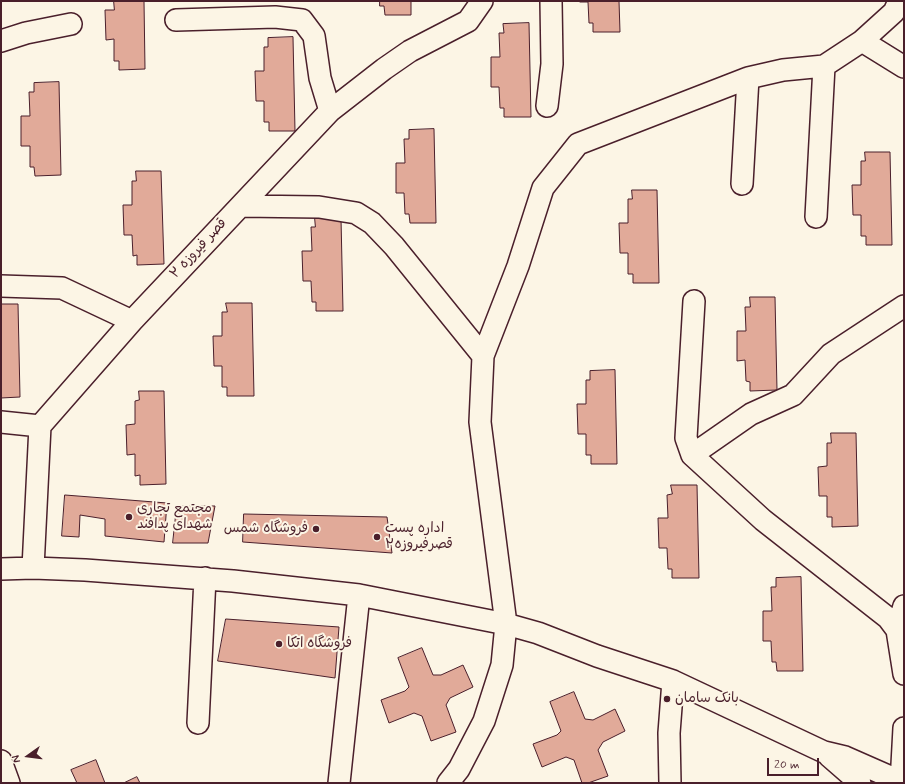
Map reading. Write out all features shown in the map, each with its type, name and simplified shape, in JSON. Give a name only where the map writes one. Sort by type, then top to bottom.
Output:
[{"type":"street","name":"قصر فیروزه ۲","points":[[40,426],[132,321],[330,112],[384,69],[410,51],[468,21],[482,1]]},
{"type":"street","points":[[547,106],[552,64],[551,1]]},
{"type":"street","points":[[448,783],[458,769],[484,721],[502,665],[506,624],[480,422],[483,356],[518,266],[543,188],[578,144],[748,78],[783,70],[824,66],[862,41],[894,12],[899,1]]},
{"type":"street","points":[[176,20],[275,17],[302,20],[314,36],[320,78],[330,112]]},
{"type":"street","points":[[1,41],[26,33],[71,24]]},
{"type":"street","points":[[862,41],[904,67]]},
{"type":"street","points":[[816,217],[824,66]]},
{"type":"street","points":[[742,184],[748,78]]},
{"type":"street","points":[[240,206],[319,207],[356,213],[372,224],[394,246],[483,356]]},
{"type":"street","points":[[1,286],[62,288],[132,321]]},
{"type":"street","points":[[694,301],[686,438],[692,455],[763,520],[888,618],[897,630]]},
{"type":"street","points":[[692,455],[751,414],[793,395],[831,354],[904,306]]},
{"type":"street","points":[[1,422],[40,426],[33,568]]},
{"type":"street","points":[[1,569],[33,568],[85,570],[205,578],[359,595],[506,624],[538,633],[597,656],[673,681],[824,752],[845,757],[902,782],[904,728]]},
{"type":"street","points":[[198,723],[205,578]]},
{"type":"street","points":[[339,783],[359,595]]},
{"type":"street","points":[[904,606],[897,630],[904,674]]},
{"type":"street","points":[[670,783],[669,733],[673,681]]},
{"type":"street","points":[[824,752],[860,783]]},
{"type":"street","points":[[1,761],[9,783]]},
{"type":"building","points":[[114,1],[144,1],[145,69],[119,70],[119,61],[114,61],[114,39],[106,40],[105,10],[114,10]]},
{"type":"building","points":[[380,1],[411,1],[411,15],[385,15],[384,6],[380,6]]},
{"type":"building","points":[[580,1],[619,1],[620,32],[593,32],[593,23],[589,23],[588,2]]},
{"type":"building","points":[[529,23],[531,117],[504,117],[504,108],[500,108],[499,87],[491,87],[491,57],[500,57],[499,33],[504,33],[503,24]]},
{"type":"building","points":[[293,37],[295,131],[269,131],[269,122],[264,122],[264,101],[256,101],[255,71],[264,71],[264,47],[268,47],[268,38]]},
{"type":"building","points":[[59,82],[61,175],[35,176],[34,167],[30,167],[30,146],[21,146],[21,116],[30,116],[29,92],[34,92],[34,83]]},
{"type":"building","points":[[434,129],[436,223],[410,223],[409,214],[405,214],[404,193],[396,193],[396,163],[405,163],[404,139],[409,139],[409,130]]},
{"type":"building","points":[[865,152],[890,152],[892,245],[866,245],[866,236],[861,236],[861,215],[853,215],[852,185],[861,185],[861,161],[865,161]]},
{"type":"building","points":[[136,171],[161,171],[164,264],[137,265],[137,255],[133,256],[132,235],[124,235],[123,205],[132,205],[132,181],[136,181]]},
{"type":"building","points":[[632,190],[657,190],[659,283],[633,283],[633,274],[628,274],[628,253],[620,253],[619,223],[628,223],[628,199],[632,199]]},
{"type":"building","points":[[315,218],[341,218],[343,311],[316,311],[316,302],[312,302],[311,281],[303,281],[302,251],[312,251],[311,227],[315,227]]},
{"type":"building","points":[[750,297],[775,297],[777,390],[750,391],[750,382],[746,381],[745,360],[737,361],[737,331],[746,331],[745,307],[750,307]]},
{"type":"building","points":[[226,303],[252,303],[254,396],[227,396],[227,387],[222,387],[222,366],[214,366],[213,336],[222,336],[222,312],[227,312]]},
{"type":"building","points":[[1,304],[18,304],[20,397],[1,398]]},
{"type":"building","points":[[615,370],[617,464],[591,464],[591,455],[586,455],[586,434],[578,434],[577,404],[586,404],[586,380],[590,380],[590,371]]},
{"type":"building","points":[[139,391],[164,391],[166,484],[140,485],[140,475],[135,476],[135,454],[127,455],[126,425],[135,424],[135,401],[139,400]]},
{"type":"building","points":[[831,433],[856,433],[858,526],[832,527],[832,517],[827,517],[827,496],[819,496],[818,467],[827,466],[827,443],[831,443]]},
{"type":"building","points":[[671,485],[697,485],[699,578],[672,578],[672,569],[668,569],[667,548],[659,548],[658,518],[668,518],[667,495],[672,494]]},
{"type":"building","name":"مجتمع تجاری شهدای پدافند","points":[[65,495],[167,503],[164,542],[105,536],[105,519],[80,515],[79,537],[62,536]]},
{"type":"building","points":[[177,506],[215,506],[208,543],[173,543]]},
{"type":"building","name":"فروشگاه شمس","points":[[244,514],[387,517],[392,553],[243,542]]},
{"type":"building","points":[[801,577],[803,671],[777,671],[776,662],[772,662],[771,641],[763,641],[763,611],[772,611],[771,587],[776,587],[776,578]]},
{"type":"building","name":"فروشگاه اتکا","points":[[226,619],[339,627],[335,678],[218,661]]},
{"type":"building","points":[[422,648],[433,675],[441,675],[463,665],[473,687],[450,698],[446,705],[456,732],[431,741],[422,716],[414,713],[389,723],[381,700],[405,691],[409,687],[398,658]]},
{"type":"building","points":[[574,692],[585,719],[593,720],[615,709],[625,731],[603,742],[598,750],[608,776],[588,783],[582,783],[574,760],[566,757],[542,767],[533,744],[557,735],[561,731],[550,702]]},
{"type":"building","points":[[96,760],[105,783],[77,783],[71,770]]},
{"type":"building","points":[[137,777],[140,783],[124,783]]},
{"type":"place","name":"مجتمع تجاری شهدای پدافند","points":[[129,517]]},
{"type":"place","name":"فروشگاه شمس","points":[[316,529]]},
{"type":"place","name":"اداره پست قصرفیروزه۲","points":[[377,537]]},
{"type":"place","name":"فروشگاه اتکا","points":[[279,644]]},
{"type":"place","name":"بانک سامان","points":[[667,699]]}]
